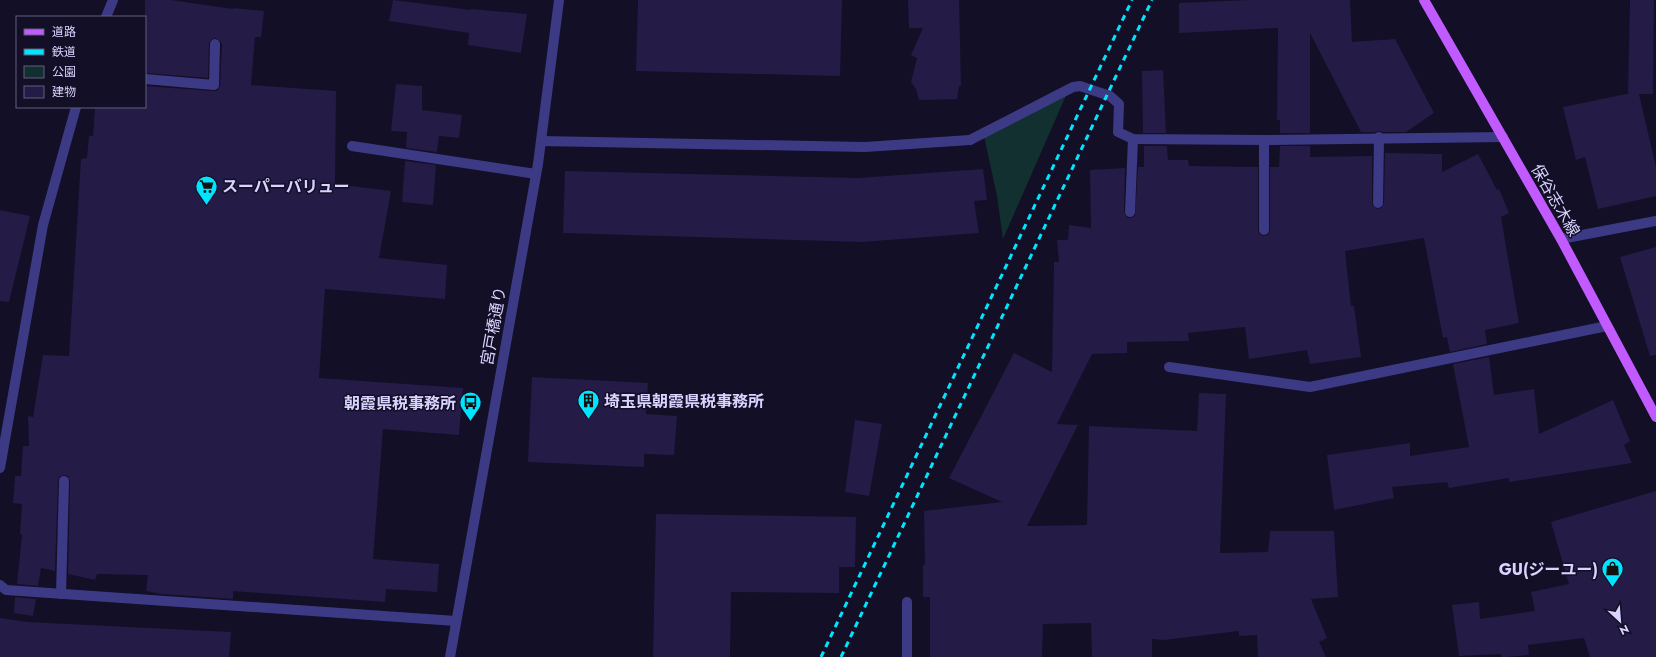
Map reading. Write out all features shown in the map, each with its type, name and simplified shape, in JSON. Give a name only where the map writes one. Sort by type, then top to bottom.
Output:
[{"type":"main road","name":"保谷志木線","points":[[1424,0],[1561,238],[1656,417]]},
{"type":"street","points":[[106,16],[113,0]]},
{"type":"street","name":"宮戸橋通り","points":[[450,657],[536,174],[559,0]]},
{"type":"street","points":[[146,79],[214,85],[215,44]]},
{"type":"street","points":[[540,141],[865,147],[970,140],[1073,87],[1080,86],[1110,96],[1119,104],[1118,132],[1133,139],[1264,140],[1379,137],[1503,137]]},
{"type":"street","points":[[0,468],[43,225],[76,108]]},
{"type":"street","points":[[1378,203],[1379,137]]},
{"type":"street","points":[[1130,212],[1133,139]]},
{"type":"street","points":[[1264,140],[1264,230]]},
{"type":"street","points":[[352,146],[536,174]]},
{"type":"street","points":[[1561,238],[1656,221]]},
{"type":"street","points":[[1169,366],[1310,387],[1608,326]]},
{"type":"street","points":[[61,594],[64,481]]},
{"type":"street","points":[[0,585],[6,590],[456,621]]},
{"type":"street","points":[[907,602],[907,657]]},
{"type":"green space","points":[[1068,91],[1003,239],[997,196],[984,136]]},
{"type":"building","points":[[145,0],[171,0],[233,9],[264,11],[261,37],[255,37],[251,85],[336,91],[335,184],[391,191],[379,258],[447,265],[445,299],[325,289],[319,378],[463,388],[459,435],[383,429],[373,559],[439,564],[437,592],[386,589],[385,602],[233,591],[233,599],[161,594],[146,591],[148,575],[97,574],[95,580],[68,574],[70,481],[68,476],[64,475],[59,477],[58,481],[55,571],[41,568],[38,586],[17,584],[22,535],[20,534],[22,504],[13,503],[15,476],[21,476],[23,446],[29,446],[28,416],[33,417],[43,355],[69,356],[81,159],[87,158],[89,136],[93,136],[95,108],[146,108],[146,86],[217,91],[220,86],[222,44],[216,38],[212,39],[209,43],[208,78],[146,73]]},
{"type":"building","points":[[393,0],[471,10],[527,14],[521,53],[468,45],[469,33],[389,21]]},
{"type":"building","points":[[638,0],[842,0],[840,76],[636,71]]},
{"type":"building","points":[[908,0],[959,0],[961,86],[959,86],[957,99],[919,100],[916,89],[911,82],[917,58],[911,55],[923,28],[909,28]]},
{"type":"building","points":[[1248,0],[1350,0],[1352,42],[1395,39],[1434,113],[1406,132],[1361,132],[1310,33],[1310,133],[1280,133],[1280,120],[1277,120],[1278,28],[1179,33],[1179,3]]},
{"type":"building","points":[[1630,0],[1654,0],[1653,94],[1639,94],[1656,167],[1656,196],[1598,209],[1585,157],[1576,160],[1563,107],[1631,93],[1628,93]]},
{"type":"building","points":[[1163,70],[1166,133],[1143,133],[1142,71]]},
{"type":"building","points":[[396,84],[422,86],[422,110],[462,115],[459,138],[439,136],[437,152],[406,148],[407,132],[391,131]]},
{"type":"building","points":[[1144,146],[1167,146],[1168,160],[1188,160],[1189,166],[1258,167],[1258,230],[1259,234],[1264,236],[1268,235],[1270,230],[1270,167],[1279,167],[1280,146],[1310,146],[1310,157],[1372,156],[1372,203],[1373,206],[1378,209],[1381,208],[1384,203],[1385,153],[1442,154],[1442,172],[1478,154],[1497,190],[1499,189],[1509,213],[1501,217],[1519,323],[1485,330],[1487,344],[1450,352],[1447,337],[1443,338],[1424,238],[1345,251],[1351,306],[1354,306],[1361,357],[1310,364],[1307,350],[1249,359],[1245,327],[1188,333],[1189,341],[1127,342],[1127,353],[1092,354],[1057,424],[1078,425],[1027,526],[1087,525],[1089,426],[1197,431],[1199,393],[1226,394],[1220,553],[1268,552],[1270,531],[1334,531],[1338,597],[1311,599],[1327,638],[1319,642],[1326,657],[1258,657],[1257,635],[1239,636],[1239,631],[1164,640],[1152,639],[1152,657],[1092,657],[1091,623],[1043,624],[1042,657],[930,657],[930,597],[923,597],[923,566],[925,564],[924,511],[1002,502],[949,478],[1014,353],[1052,372],[1054,262],[1059,262],[1057,240],[1068,240],[1069,225],[1091,228],[1090,170],[1125,168],[1124,212],[1127,218],[1135,216],[1138,167],[1144,167]]},
{"type":"building","points":[[405,161],[436,165],[433,205],[402,202]]},
{"type":"building","points":[[983,169],[987,200],[974,201],[979,233],[862,242],[563,233],[565,171],[858,178]]},
{"type":"building","points":[[0,210],[30,216],[9,302],[0,301]]},
{"type":"building","points":[[1656,247],[1656,355],[1650,356],[1620,257]]},
{"type":"building","points":[[1489,357],[1494,395],[1534,389],[1539,434],[1613,400],[1630,441],[1624,445],[1632,463],[1509,482],[1509,478],[1449,488],[1447,482],[1392,487],[1394,498],[1334,510],[1327,455],[1410,443],[1410,456],[1469,447],[1453,364]]},
{"type":"building","name":"埼玉県朝霞県税事務所","points":[[532,377],[648,383],[646,414],[677,416],[674,455],[644,454],[644,467],[528,462]]},
{"type":"building","points":[[855,420],[882,424],[869,496],[845,492]]},
{"type":"building","name":"GU(ジーユー)","points":[[1656,491],[1656,657],[1590,657],[1584,638],[1528,645],[1529,655],[1507,657],[1502,657],[1500,654],[1459,656],[1452,605],[1479,602],[1480,619],[1535,611],[1531,592],[1569,584],[1551,522]]},
{"type":"building","points":[[656,514],[856,517],[855,567],[839,567],[839,593],[731,592],[730,657],[653,657]]},
{"type":"building","points":[[15,597],[36,599],[33,616],[14,613]]},
{"type":"building","points":[[0,618],[27,622],[231,632],[229,657],[0,657]]},
{"type":"railway","points":[[821,657],[1132,0]]},
{"type":"railway","points":[[841,657],[1152,0]]},
{"type":"place","name":"スーパーバリュー","points":[[206,206]]},
{"type":"place","name":"埼玉県朝霞県税事務所","points":[[588,420]]},
{"type":"place","name":"朝霞県税事務所","points":[[471,422]]},
{"type":"place","name":"GU(ジーユー)","points":[[1613,588]]}]
